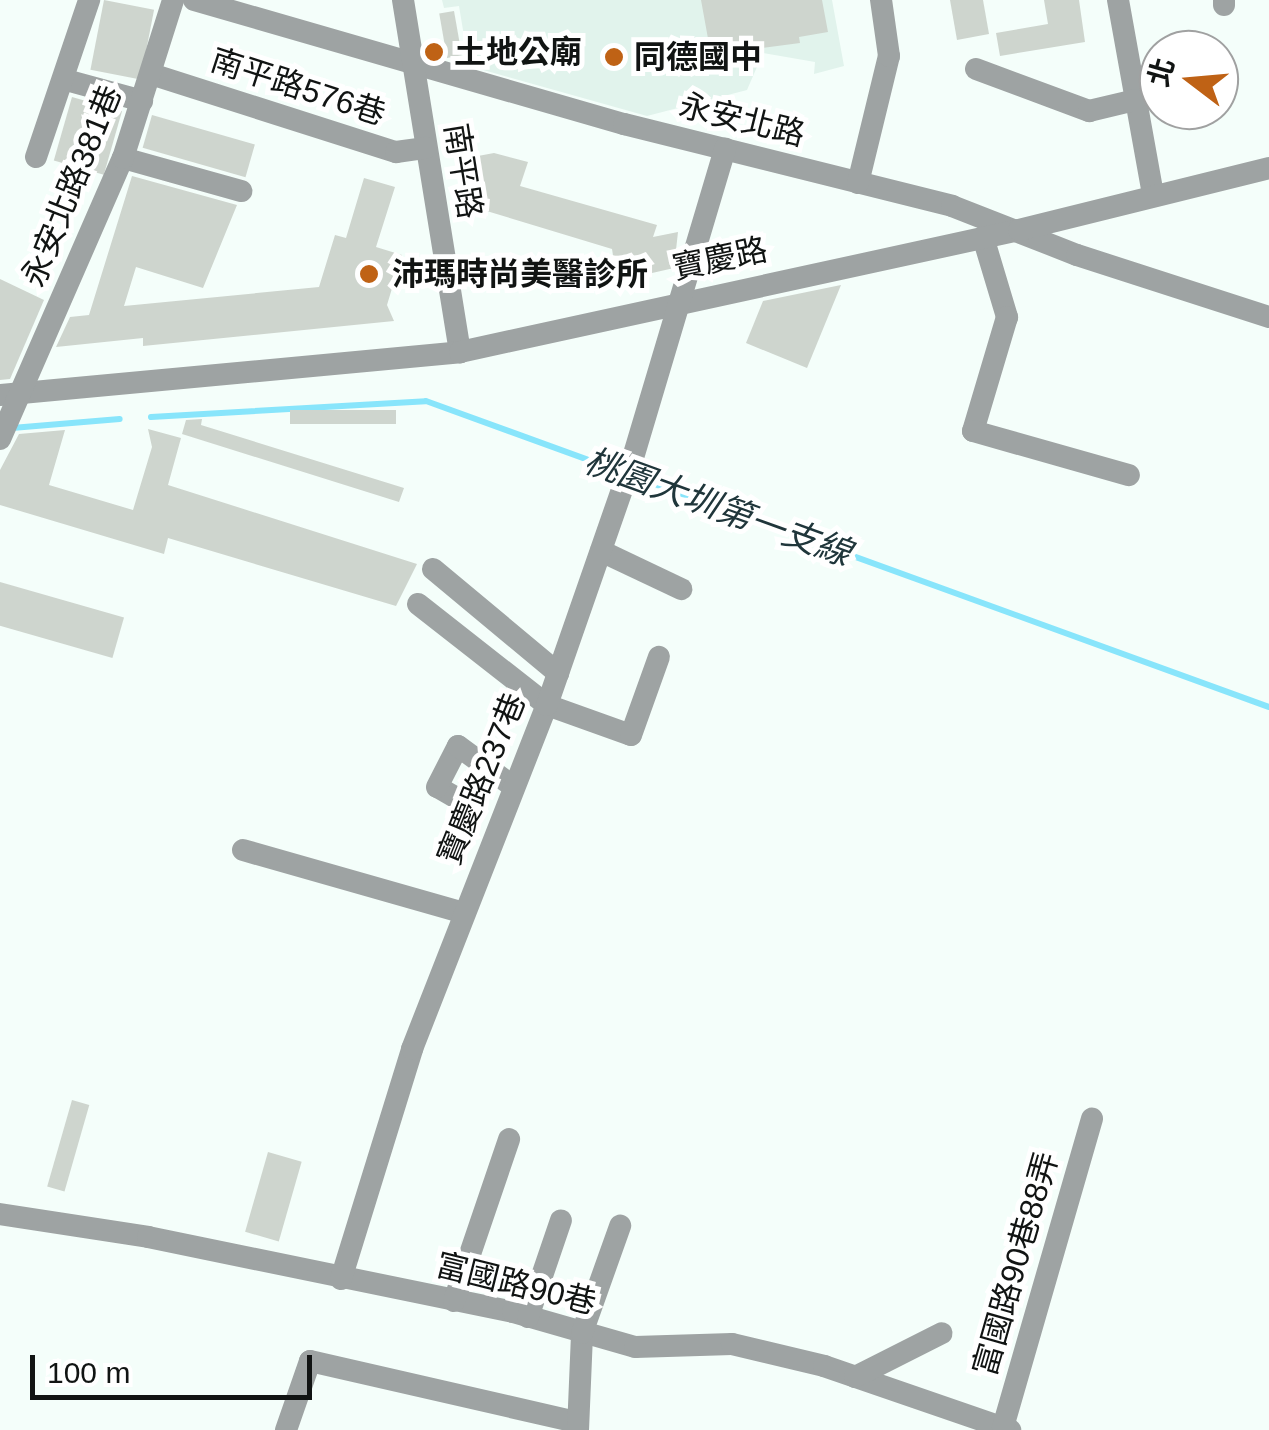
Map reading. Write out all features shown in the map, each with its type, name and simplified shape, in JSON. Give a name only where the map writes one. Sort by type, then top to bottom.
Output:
[{"type":"street","points":[[36,158],[66,80],[89,0]]},
{"type":"street","name":"永安北路381巷","points":[[0,438],[11,400],[123,158],[173,0]]},
{"type":"street","name":"永安北路","points":[[194,0],[414,65],[858,182],[1019,230],[1269,317]]},
{"type":"street","name":"南平路","points":[[403,0],[460,352]]},
{"type":"street","points":[[858,182],[890,56],[880,0]]},
{"type":"street","points":[[1118,0],[1153,195]]},
{"type":"street","points":[[976,69],[1089,111],[1135,100]]},
{"type":"street","name":"南平路576巷","points":[[151,74],[396,152],[426,148]]},
{"type":"street","points":[[66,80],[142,101]]},
{"type":"street","name":"寶慶路237巷","points":[[341,1279],[412,1048],[547,705],[628,472],[676,301],[725,149]]},
{"type":"street","points":[[123,158],[241,191]]},
{"type":"street","name":"寶慶路","points":[[11,400],[460,352],[676,301],[1019,230],[1269,168]]},
{"type":"street","points":[[983,238],[1007,317],[973,430],[1129,475]]},
{"type":"street","points":[[601,551],[681,589]]},
{"type":"street","points":[[433,569],[558,673]]},
{"type":"street","points":[[418,604],[547,705],[631,735],[658,658]]},
{"type":"street","points":[[467,804],[436,787],[458,746],[514,787]]},
{"type":"street","points":[[243,850],[464,912]]},
{"type":"street","name":"富國路90巷88弄","points":[[1007,1429],[1092,1119]]},
{"type":"street","points":[[454,1301],[510,1139]]},
{"type":"street","name":"富國路90巷","points":[[0,1214],[148,1237],[454,1301],[635,1347],[732,1344],[855,1377],[1007,1429]]},
{"type":"street","points":[[528,1317],[560,1220]]},
{"type":"street","points":[[286,1430],[310,1361],[577,1426],[582,1333],[620,1226]]},
{"type":"street","points":[[855,1377],[942,1333]]},
{"type":"shaded area","name":"同德國中","points":[[442,0],[832,0],[844,66],[814,74],[815,62],[763,53],[747,90],[647,116],[469,66],[459,6],[444,8]]},
{"type":"building","points":[[104,0],[154,10],[141,79],[90,70]]},
{"type":"building","points":[[701,0],[822,0],[828,32],[799,37],[800,43],[711,55]]},
{"type":"building","points":[[950,0],[983,0],[989,34],[957,40]]},
{"type":"building","points":[[1044,0],[1079,0],[1085,42],[1000,56],[996,33],[1048,24]]},
{"type":"building","points":[[454,11],[462,55],[447,58],[439,14]]},
{"type":"building","points":[[72,97],[122,111],[104,175],[54,160]]},
{"type":"building","points":[[152,115],[255,144],[245,177],[143,148]]},
{"type":"building","points":[[494,153],[528,162],[520,186],[657,225],[653,237],[678,232],[674,268],[617,281],[612,249],[470,206],[462,159]]},
{"type":"building","points":[[132,176],[237,205],[203,288],[136,267],[124,306],[319,287],[335,235],[346,238],[364,178],[395,187],[376,247],[402,255],[387,305],[394,321],[143,346],[143,338],[56,347],[70,317],[89,315]]},
{"type":"building","points":[[0,279],[44,300],[10,379],[0,380]]},
{"type":"building","points":[[841,285],[807,368],[746,343],[763,301]]},
{"type":"building","points":[[290,410],[396,410],[396,424],[290,424]]},
{"type":"building","points":[[202,419],[201,425],[404,488],[399,502],[182,434],[186,420]]},
{"type":"building","points":[[148,429],[181,438],[168,485],[417,564],[396,606],[168,538],[164,554],[0,505],[0,470],[19,434],[65,430],[49,485],[133,510],[152,447]]},
{"type":"building","points":[[0,582],[124,618],[112,658],[0,626]]},
{"type":"building","points":[[72,1100],[89,1105],[64,1191],[47,1187]]},
{"type":"building","points":[[268,1152],[302,1162],[279,1241],[245,1232]]},
{"type":"waterway","name":"桃園大圳第一支線","points":[[151,417],[426,401],[1269,707]]},
{"type":"waterway","name":"桃園大圳第一支線","points":[[12,428],[120,419]]},
{"type":"place","name":"土地公廟","points":[[434,52]]},
{"type":"place","name":"同德國中","points":[[614,57]]},
{"type":"place","name":"沛瑪時尚美醫診所","points":[[369,274]]}]
